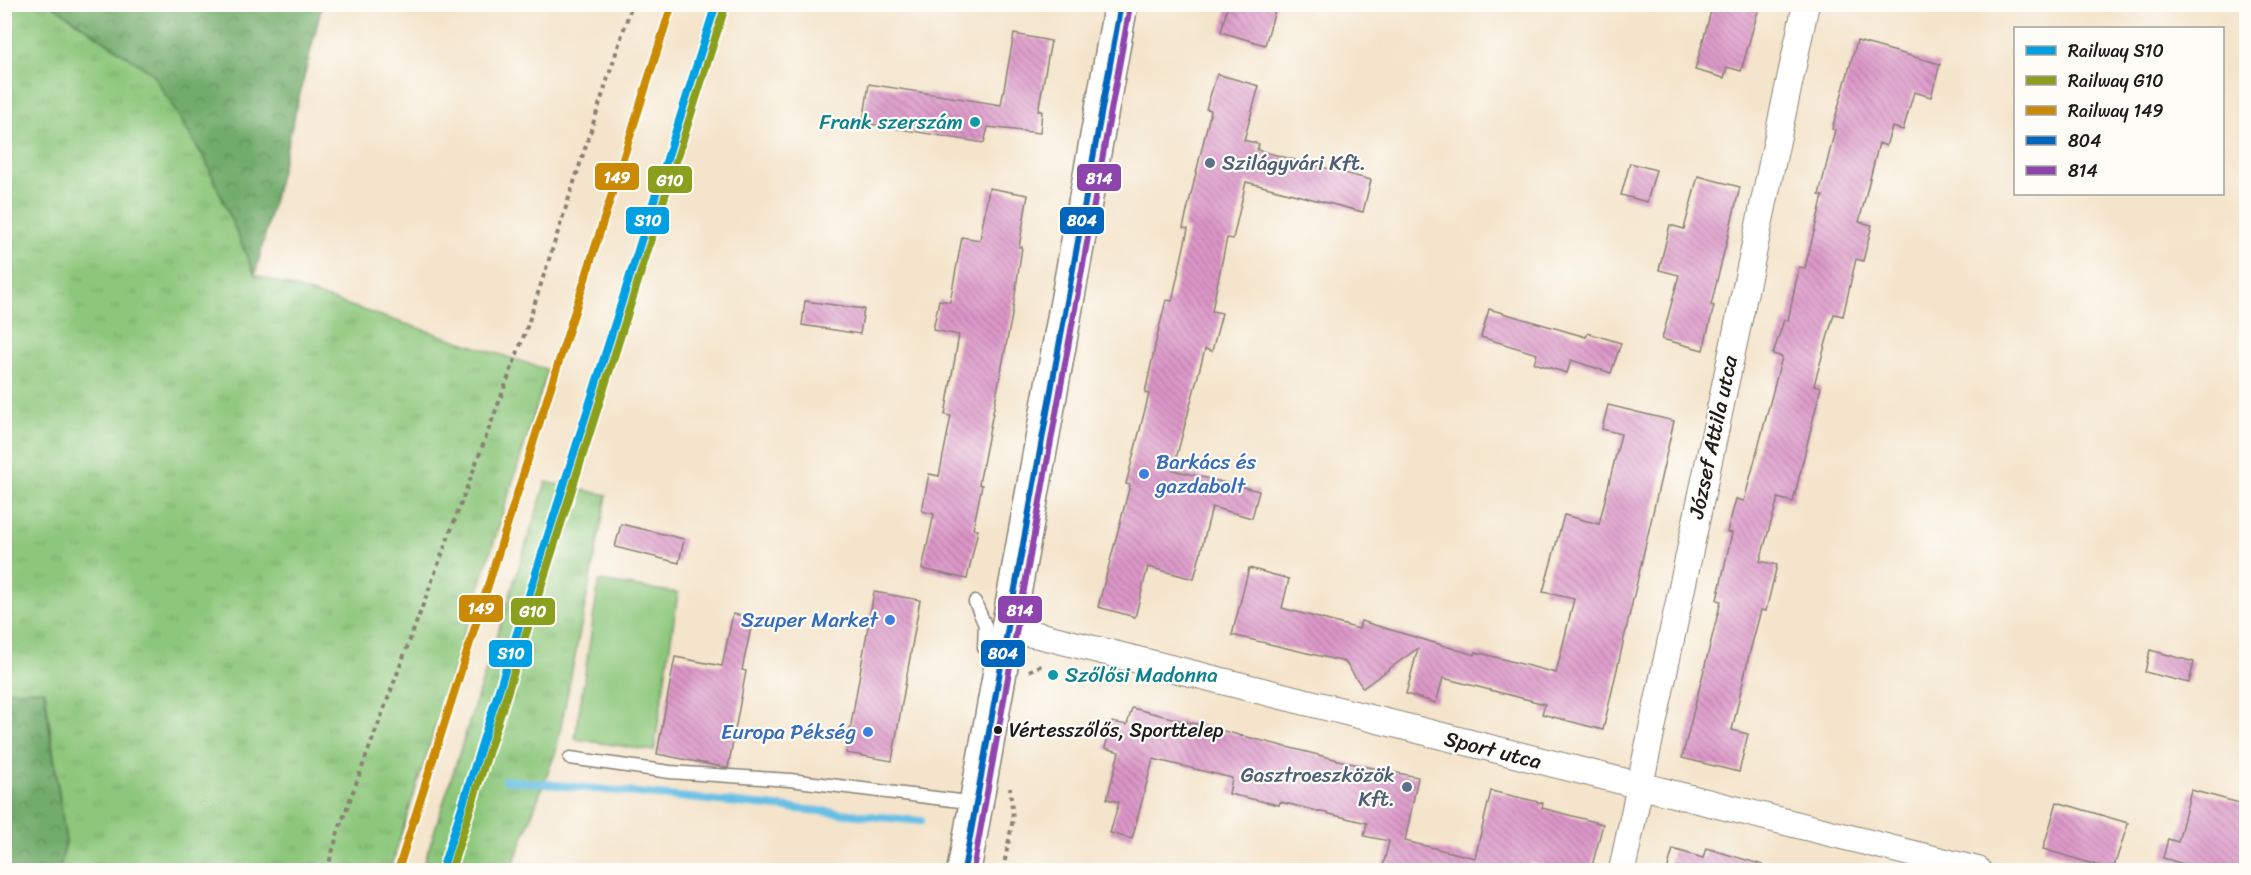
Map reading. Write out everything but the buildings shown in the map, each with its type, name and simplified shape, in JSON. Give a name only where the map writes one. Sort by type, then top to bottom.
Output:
[{"type":"main road","points":[[964,870],[977,804],[996,639],[1121,4]]},
{"type":"street","name":"József Attila utca","points":[[1622,870],[1806,4]]},
{"type":"street","name":"Sport utca","points":[[996,639],[1038,635],[1978,870]]},
{"type":"lane","points":[[975,602],[985,625],[996,639]]},
{"type":"lane","points":[[570,758],[670,772],[790,780],[977,804]]},
{"type":"path","points":[[327,870],[339,828],[526,330],[632,4]]},
{"type":"path","points":[[1025,673],[1042,665]]},
{"type":"green space","points":[[4,5],[52,5],[153,74],[206,161],[255,275],[548,370],[390,870],[59,870],[66,843],[45,691],[5,691]]},
{"type":"green space","points":[[52,5],[322,5],[255,275],[206,161],[153,74]]},
{"type":"green space","points":[[546,482],[607,495],[556,751],[511,870],[422,870]]},
{"type":"green space","points":[[599,581],[678,593],[654,751],[575,739]]},
{"type":"green space","points":[[44,690],[66,843],[59,870],[5,870],[5,691]]},
{"type":"waterway","points":[[505,780],[921,821]]},
{"type":"rail line","name":"149","points":[[399,867],[672,4]]},
{"type":"rail line","name":"S10","points":[[442,870],[716,4]]},
{"type":"rail line","name":"G10","points":[[451,870],[725,7]]},
{"type":"transit line","name":"804","points":[[964,870],[1121,4]]},
{"type":"transit line","name":"814","points":[[973,870],[1130,6]]},
{"type":"place","name":"Frank szerszám","points":[[975,122]]},
{"type":"place","name":"Szilágyvári Kft.","points":[[1210,163]]},
{"type":"place","name":"Barkács és gazdabolt","points":[[1144,474]]},
{"type":"place","name":"Szuper Market","points":[[890,620]]},
{"type":"place","name":"Szőlősi Madonna","points":[[1053,675]]},
{"type":"place","name":"Vértesszőlős, Sporttelep","points":[[998,730]]},
{"type":"place","name":"Europa Pékség","points":[[868,732]]},
{"type":"place","name":"Gasztroeszközök Kft.","points":[[1407,787]]}]
